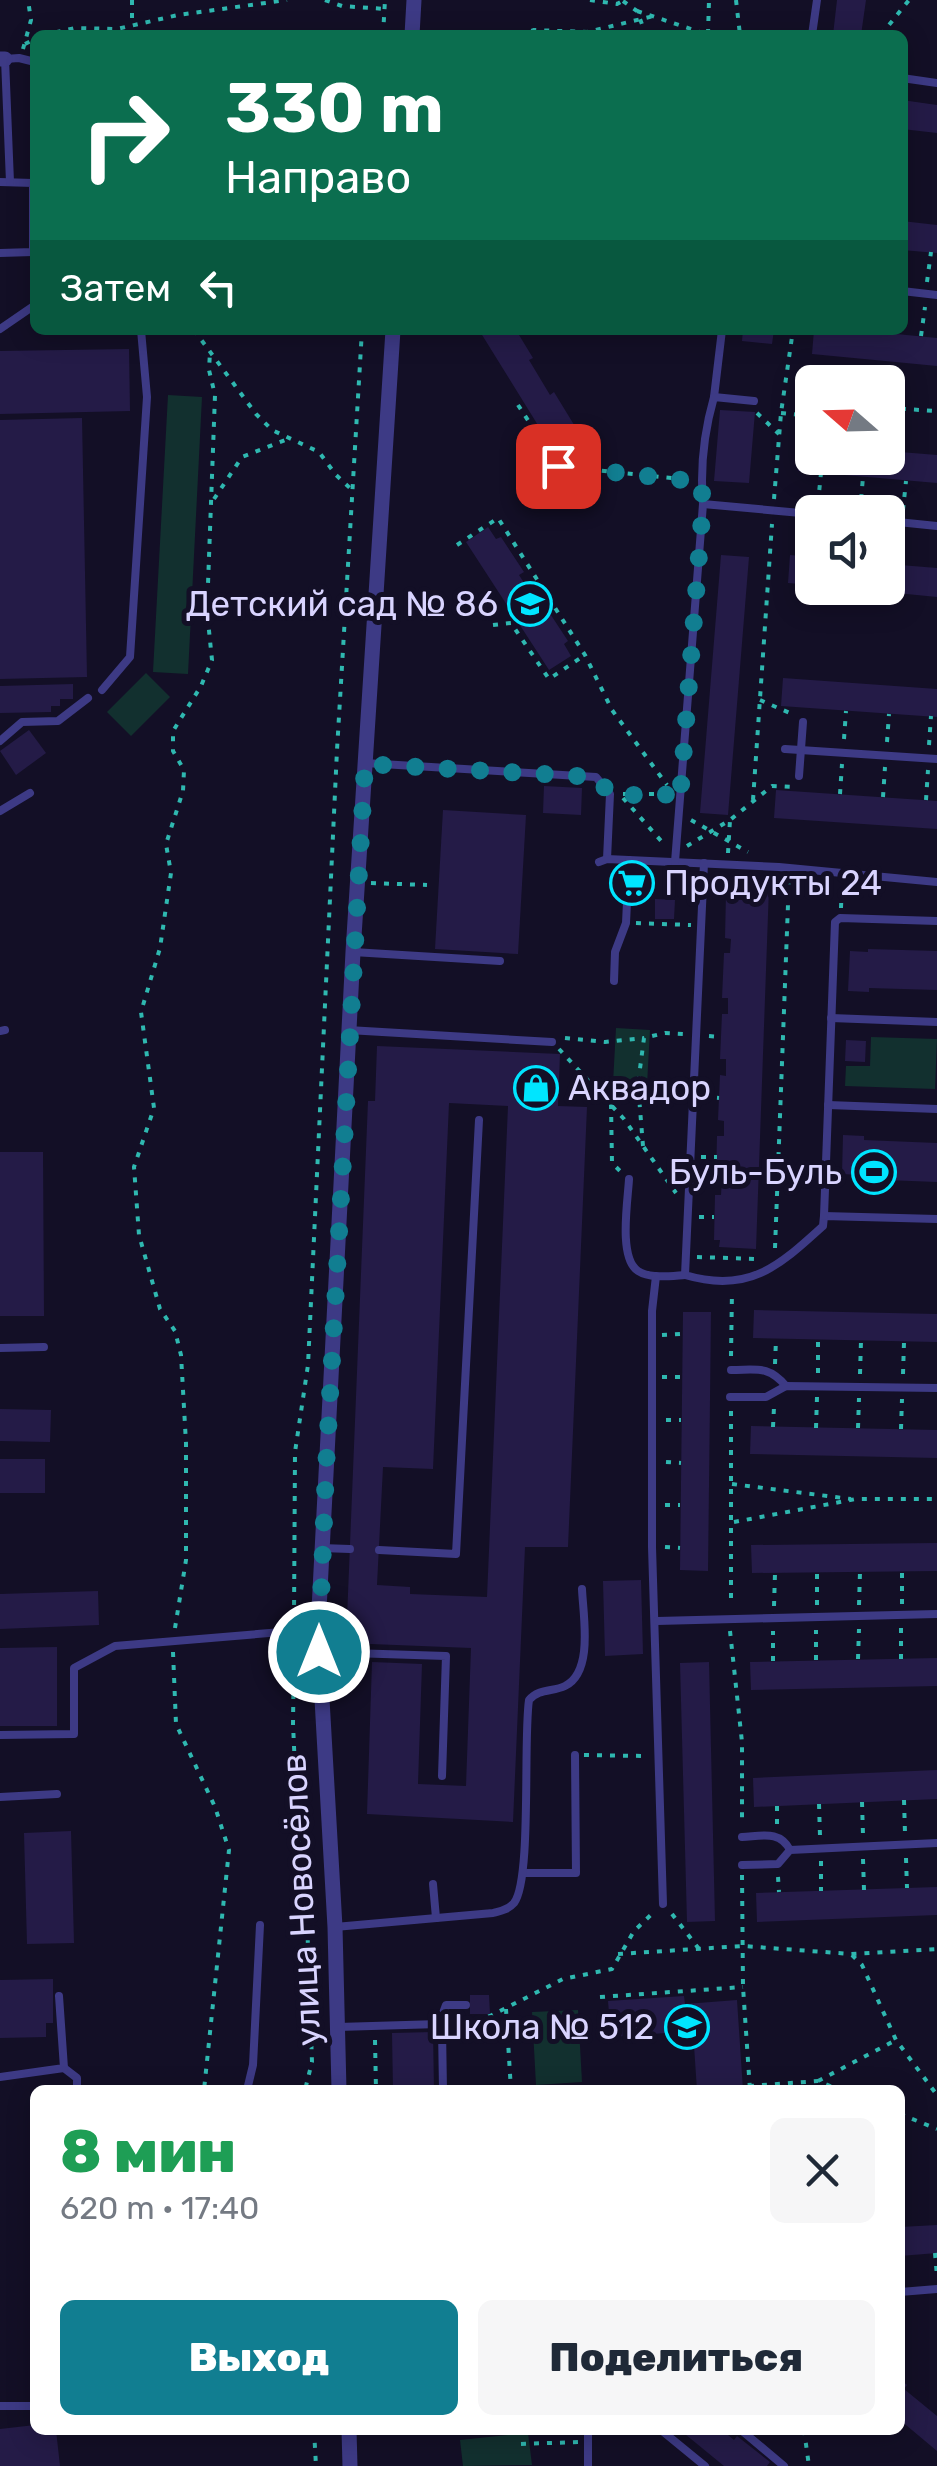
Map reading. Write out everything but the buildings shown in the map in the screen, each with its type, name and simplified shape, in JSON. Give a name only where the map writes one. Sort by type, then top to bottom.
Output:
[{"type":"street","points":[[412,30],[414,0]]},
{"type":"street","name":"улица Новосёлов","points":[[340,2085],[318,1629],[352,952],[393,335]]},
{"type":"street","points":[[349,2435],[350,2466]]},
{"type":"lane","points":[[813,30],[817,0]]},
{"type":"lane","points":[[8,59],[5,182],[30,183]]},
{"type":"lane","points":[[908,79],[937,83]]},
{"type":"lane","points":[[0,253],[30,252]]},
{"type":"lane","points":[[908,292],[937,294]]},
{"type":"lane","points":[[0,328],[30,308]]},
{"type":"lane","points":[[102,690],[130,657],[148,397],[141,335]]},
{"type":"lane","points":[[675,858],[706,423],[714,397],[721,335]]},
{"type":"lane","points":[[714,397],[754,401]]},
{"type":"lane","points":[[703,504],[795,513]]},
{"type":"lane","points":[[905,523],[937,526]]},
{"type":"lane","points":[[0,741],[22,722],[58,721],[88,698]]},
{"type":"lane","points":[[799,776],[803,720]]},
{"type":"lane","points":[[785,748],[937,759]]},
{"type":"lane","points":[[365,764],[596,777],[615,794],[603,860],[675,858],[790,873],[937,882]]},
{"type":"lane","points":[[0,811],[30,793]]},
{"type":"lane","points":[[614,981],[615,952],[626,923],[629,860]]},
{"type":"lane","points":[[684,1276],[704,863]]},
{"type":"lane","points":[[629,1179],[626,1248],[630,1263],[640,1272],[656,1276],[759,1276],[823,1226],[835,922],[840,918],[937,921]]},
{"type":"lane","points":[[352,952],[500,961]]},
{"type":"lane","points":[[831,1018],[937,1022]]},
{"type":"lane","points":[[348,1030],[552,1042]]},
{"type":"lane","points":[[828,1105],[937,1110]]},
{"type":"lane","points":[[379,1550],[456,1554],[479,1120]]},
{"type":"lane","points":[[824,1216],[937,1219]]},
{"type":"lane","points":[[656,1276],[652,1462],[663,1904]]},
{"type":"lane","points":[[0,1348],[44,1347]]},
{"type":"lane","points":[[731,1370],[766,1370],[786,1386]]},
{"type":"lane","points":[[730,1398],[774,1394],[786,1386],[937,1388]]},
{"type":"lane","points":[[322,1548],[350,1549]]},
{"type":"lane","points":[[335,1926],[506,1910],[515,1902],[523,1873],[529,1700],[534,1694],[564,1686],[575,1679],[582,1667],[582,1589]]},
{"type":"lane","points":[[656,1621],[937,1614]]},
{"type":"lane","points":[[0,1734],[74,1734],[74,1668],[115,1646],[318,1629]]},
{"type":"lane","points":[[319,1652],[446,1656],[442,1776]]},
{"type":"lane","points":[[523,1873],[576,1873],[575,1755]]},
{"type":"lane","points":[[0,1797],[57,1794]]},
{"type":"lane","points":[[742,1837],[777,1835],[790,1850]]},
{"type":"lane","points":[[742,1865],[778,1864],[790,1850],[937,1843]]},
{"type":"lane","points":[[433,1884],[436,1918]]},
{"type":"lane","points":[[249,2085],[260,1925]]},
{"type":"lane","points":[[59,1996],[64,2068]]},
{"type":"lane","points":[[443,2085],[440,2026],[446,2006],[466,2005]]},
{"type":"lane","points":[[338,2027],[440,2026]]},
{"type":"lane","points":[[0,2077],[64,2068],[77,2078],[77,2085]]},
{"type":"lane","points":[[905,2292],[937,2289]]},
{"type":"lane","points":[[0,2406],[30,2406]]},
{"type":"lane","points":[[588,2435],[588,2466]]},
{"type":"lane","points":[[667,2435],[705,2466]]},
{"type":"lane","points":[[747,2435],[784,2466]]},
{"type":"lane","points":[[684,2466],[692,2456]]},
{"type":"path","points":[[25,44],[31,20],[28,0]]},
{"type":"path","points":[[132,0],[132,26]]},
{"type":"path","points":[[65,30],[132,26],[286,0]]},
{"type":"path","points":[[326,0],[342,6],[385,9]]},
{"type":"path","points":[[383,30],[385,0]]},
{"type":"path","points":[[590,0],[617,4],[624,1],[636,10],[694,30]]},
{"type":"path","points":[[708,30],[709,0]]},
{"type":"path","points":[[736,0],[739,30]]},
{"type":"path","points":[[885,30],[909,0]]},
{"type":"path","points":[[636,10],[644,30]]},
{"type":"path","points":[[593,30],[654,16]]},
{"type":"path","points":[[140,30],[142,24]]},
{"type":"path","points":[[8,59],[30,41]]},
{"type":"path","points":[[198,335],[256,414],[272,430],[319,452],[351,490]]},
{"type":"path","points":[[306,2085],[312,2062],[306,1890],[298,1834],[293,1724],[295,1452],[308,1365],[362,335]]},
{"type":"path","points":[[754,800],[779,434],[792,335]]},
{"type":"path","points":[[205,2085],[229,1850],[215,1807],[176,1724],[173,1640],[186,1560],[182,1355],[175,1331],[160,1309],[139,1235],[134,1168],[154,1108],[141,1012],[160,948],[171,873],[166,844],[183,792],[184,770],[173,751],[174,731],[212,660],[207,611],[215,395],[209,370],[210,352]]},
{"type":"path","points":[[754,401],[757,412],[779,434]]},
{"type":"path","points":[[518,406],[558,466],[701,482]]},
{"type":"path","points":[[905,409],[937,411]]},
{"type":"path","points":[[781,412],[795,414]]},
{"type":"path","points":[[212,503],[242,457],[288,439]]},
{"type":"path","points":[[861,495],[863,477]]},
{"type":"path","points":[[457,545],[498,518],[585,655],[612,710],[673,792],[662,796],[615,794]]},
{"type":"path","points":[[493,625],[511,622],[549,679],[585,655]]},
{"type":"path","points":[[760,700],[803,720]]},
{"type":"path","points":[[615,794],[675,858],[772,786],[798,788]]},
{"type":"path","points":[[678,813],[752,854]]},
{"type":"path","points":[[728,853],[730,820]]},
{"type":"path","points":[[697,1257],[776,1264],[790,873],[774,876]]},
{"type":"path","points":[[840,918],[842,874]]},
{"type":"path","points":[[371,883],[427,885]]},
{"type":"path","points":[[626,923],[701,926]]},
{"type":"path","points":[[698,1230],[699,1211],[681,1200],[611,1104],[552,1042],[561,1038],[606,1042],[665,1033],[721,1036]]},
{"type":"path","points":[[644,1038],[638,1084],[644,1151]]},
{"type":"path","points":[[704,1082],[703,1097],[719,1098]]},
{"type":"path","points":[[611,1104],[612,1163],[629,1179]]},
{"type":"path","points":[[701,1157],[717,1158]]},
{"type":"path","points":[[699,1217],[714,1217]]},
{"type":"path","points":[[696,1279],[698,1244]]},
{"type":"path","points":[[731,1370],[732,1279]]},
{"type":"path","points":[[652,1335],[682,1334]]},
{"type":"path","points":[[775,1374],[776,1339]]},
{"type":"path","points":[[652,1377],[682,1377]]},
{"type":"path","points":[[773,1427],[774,1394]]},
{"type":"path","points":[[730,1398],[730,1618],[742,1742],[742,1837]]},
{"type":"path","points":[[652,1420],[681,1420]]},
{"type":"path","points":[[652,1462],[681,1463]]},
{"type":"path","points":[[732,1484],[856,1500],[937,1499]]},
{"type":"path","points":[[732,1522],[856,1500]]},
{"type":"path","points":[[575,1755],[660,1757]]},
{"type":"path","points":[[776,1806],[777,1835]]},
{"type":"path","points":[[742,1865],[743,1987],[750,2085]]},
{"type":"path","points":[[440,2026],[490,2016],[562,1979],[612,1968],[634,1931],[663,1904],[699,1949]]},
{"type":"path","points":[[618,1954],[742,1946],[852,1954],[937,1949]]},
{"type":"path","points":[[852,1954],[862,1966],[896,2040],[937,2095]]},
{"type":"path","points":[[600,1998],[743,1987]]},
{"type":"path","points":[[506,2008],[511,2085]]},
{"type":"path","points":[[375,2025],[376,2085]]},
{"type":"path","points":[[779,2085],[818,2081],[896,2040]]},
{"type":"path","points":[[818,2081],[828,2085]]},
{"type":"path","points":[[905,2116],[937,2128]]},
{"type":"path","points":[[935,2253],[937,2277]]},
{"type":"path","points":[[314,2435],[316,2466]]},
{"type":"path","points":[[805,2435],[809,2466]]},
{"type":"path","points":[[520,2444],[588,2442]]},
{"type":"green space","points":[[168,395],[202,397],[188,674],[153,672]]},
{"type":"green space","points":[[146,673],[170,697],[131,736],[107,712]]},
{"type":"green space","points":[[616,1028],[650,1030],[647,1085],[613,1083]]},
{"type":"green space","points":[[871,1037],[937,1039],[935,1089],[845,1086],[846,1066],[870,1066]]},
{"type":"green space","points":[[578,2010],[582,2082],[536,2085],[532,2012]]},
{"type":"green space","points":[[528,2435],[532,2465],[463,2466],[460,2440]]},
{"type":"place","name":"Детский сад № 86","points":[[530,604]]},
{"type":"place","name":"Продукты 24","points":[[632,883]]},
{"type":"place","name":"Аквадор","points":[[536,1088]]},
{"type":"place","name":"Буль-Буль","points":[[874,1172]]},
{"type":"place","name":"Школа № 512","points":[[687,2027]]},
{"type":"route","points":[[319,1652],[352,952],[365,764],[596,777],[610,794],[662,796],[673,792],[680,799],[703,504],[701,482],[558,466]]}]
